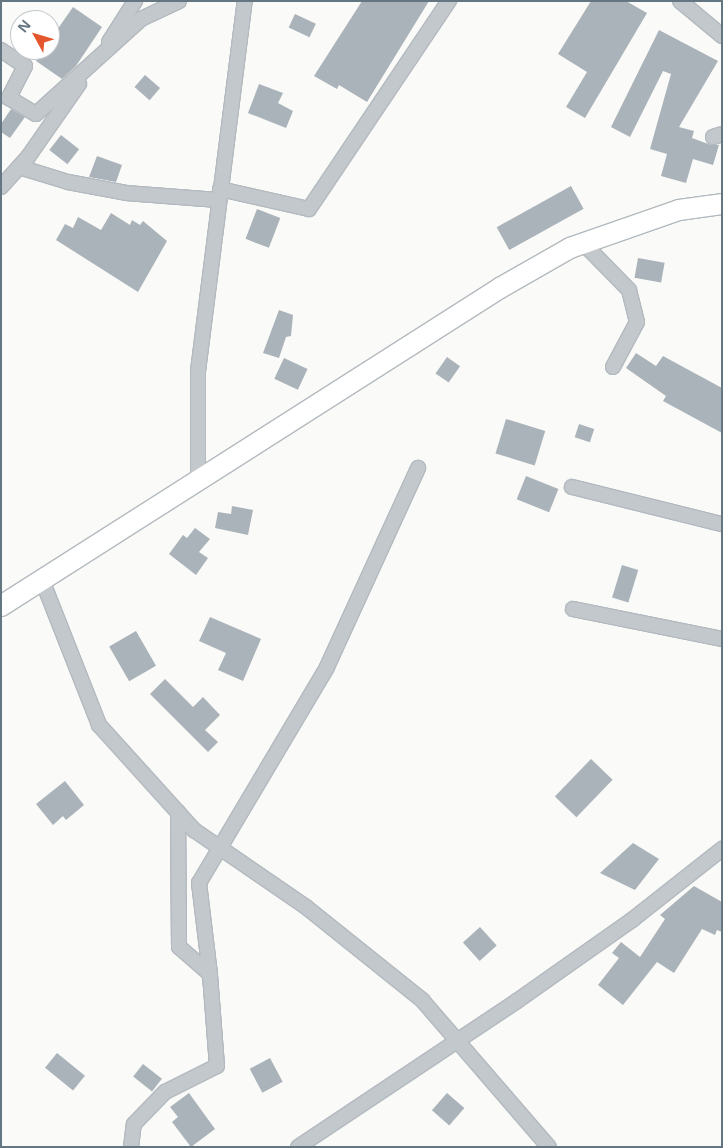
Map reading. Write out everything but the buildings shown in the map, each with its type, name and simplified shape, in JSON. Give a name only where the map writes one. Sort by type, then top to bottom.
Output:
[{"type":"street","points":[[2,186],[19,167],[92,66],[135,1]]},
{"type":"street","points":[[1,50],[25,66],[9,98],[36,114],[92,66],[141,19],[180,1]]},
{"type":"street","points":[[198,481],[198,371],[215,252],[219,194],[245,1]]},
{"type":"street","points":[[19,167],[68,182],[126,193],[219,194],[309,209],[448,1]]},
{"type":"street","points":[[680,1],[722,36]]},
{"type":"street","points":[[1,606],[500,288],[583,243],[679,210],[722,204]]},
{"type":"street","points":[[583,243],[629,290],[638,322],[613,367]]},
{"type":"street","points":[[131,1147],[134,1124],[164,1092],[217,1066],[210,974],[199,883],[327,667],[418,468]]},
{"type":"street","points":[[572,487],[722,524]]},
{"type":"street","points":[[42,580],[99,725],[194,830],[306,907],[422,1000],[549,1147]]},
{"type":"street","points":[[573,609],[722,640]]},
{"type":"street","points":[[178,812],[179,946],[210,974]]},
{"type":"street","points":[[298,1147],[456,1039],[518,1001],[632,920],[722,849]]}]
